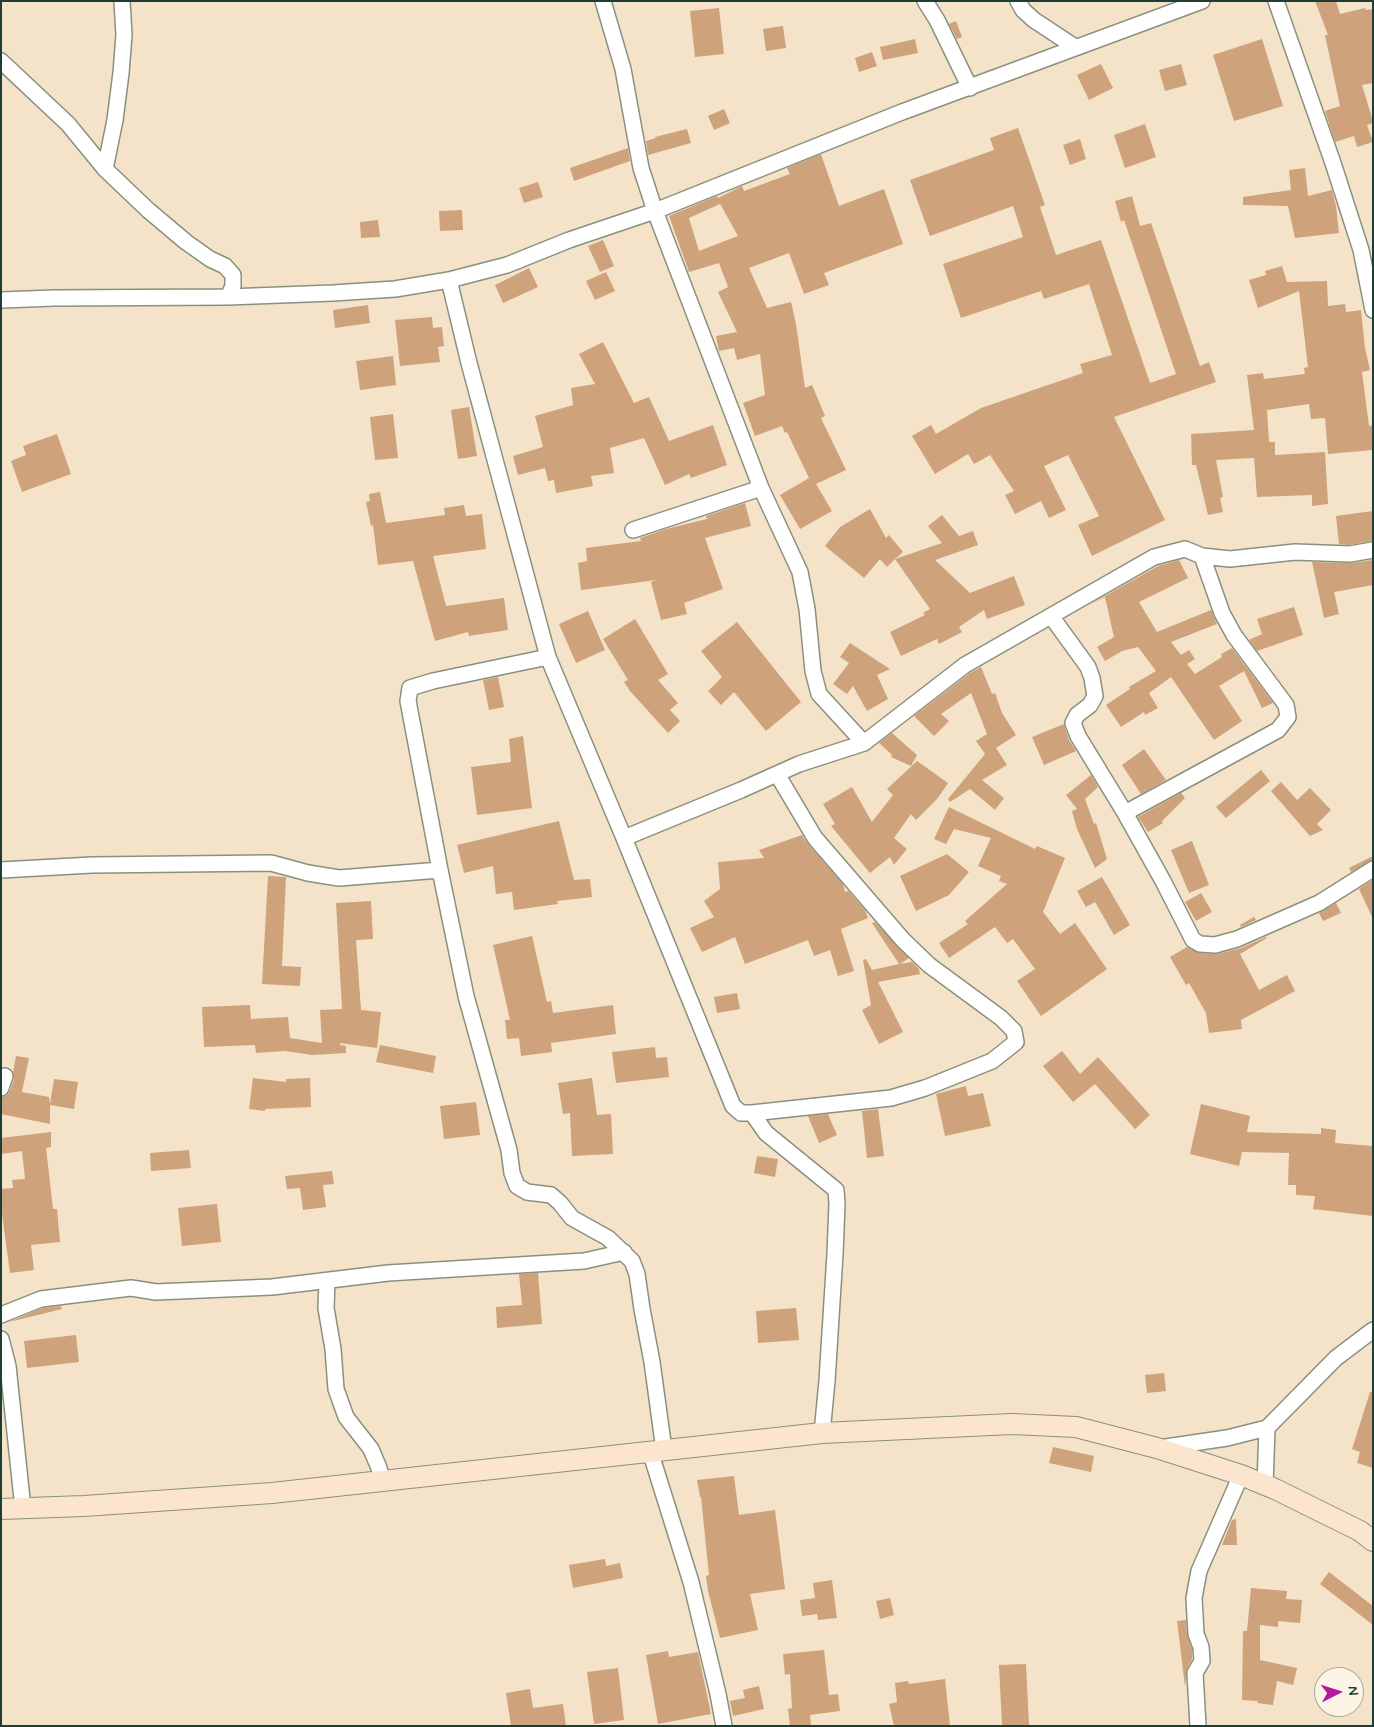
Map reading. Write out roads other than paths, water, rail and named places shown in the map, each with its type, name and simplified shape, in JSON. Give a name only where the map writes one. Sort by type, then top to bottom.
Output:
[{"type":"main road","points":[[1,1509],[223,1497],[822,1433],[1022,1424],[1076,1427],[1157,1448],[1241,1475],[1360,1532],[1373,1541]]},
{"type":"street","points":[[106,169],[121,73],[124,35],[122,1]]},
{"type":"street","points":[[603,1],[623,69],[641,168],[761,488],[800,572],[807,609],[813,671],[819,694],[864,743]]},
{"type":"street","points":[[925,1],[938,20],[970,88]]},
{"type":"street","points":[[1018,1],[1023,10],[1034,20],[1075,48]]},
{"type":"street","points":[[1,300],[228,297],[395,289],[448,280],[508,265],[569,240],[656,211],[902,112],[1202,1]]},
{"type":"street","points":[[1276,1],[1333,163],[1367,248],[1373,310]]},
{"type":"street","points":[[1,61],[68,124],[106,169],[148,210],[186,242],[210,259],[225,266],[232,275],[233,286],[228,297]]},
{"type":"street","points":[[448,280],[548,657],[733,1106],[740,1113],[752,1113],[891,1098],[924,1088],[992,1061],[1016,1042],[1014,1031],[1001,1018],[929,965],[902,940],[816,838],[777,774]]},
{"type":"street","points":[[634,530],[761,488]]},
{"type":"street","points":[[624,838],[799,764],[864,743],[965,665],[1154,557],[1185,549],[1202,556],[1230,559],[1295,552],[1350,554],[1373,550]]},
{"type":"street","points":[[1125,813],[1278,730],[1288,717],[1286,705],[1234,635],[1226,620],[1202,556]]},
{"type":"street","points":[[1051,616],[1088,667],[1092,678],[1095,696],[1090,705],[1077,715],[1073,723],[1078,736],[1168,889],[1193,940],[1200,944],[1215,945],[1237,940],[1319,903],[1373,869]]},
{"type":"street","points":[[548,657],[432,680],[410,688],[408,701],[466,996],[509,1150],[512,1173],[517,1186],[527,1192],[551,1195],[572,1218],[608,1238],[624,1252],[632,1261],[638,1274],[642,1310],[652,1362],[657,1450],[691,1582],[724,1726]]},
{"type":"street","points":[[1,870],[92,864],[271,863],[308,873],[339,878],[440,870]]},
{"type":"street","points":[[1354,881],[1373,882]]},
{"type":"street","points":[[752,1113],[766,1133],[836,1190],[835,1254],[822,1433]]},
{"type":"street","points":[[1,1315],[41,1299],[132,1288],[164,1292],[272,1287],[327,1282],[388,1273],[584,1261],[624,1252]]},
{"type":"street","points":[[327,1282],[326,1308],[333,1349],[336,1389],[346,1417],[371,1450],[379,1468],[382,1481]]},
{"type":"street","points":[[1157,1448],[1227,1438],[1266,1428],[1336,1358],[1373,1330]]},
{"type":"street","points":[[1,1339],[8,1366],[23,1508]]},
{"type":"street","points":[[1265,1485],[1266,1428]]},
{"type":"street","points":[[1198,1726],[1195,1673],[1202,1661],[1201,1647],[1196,1634],[1194,1598],[1199,1571],[1241,1475]]}]
